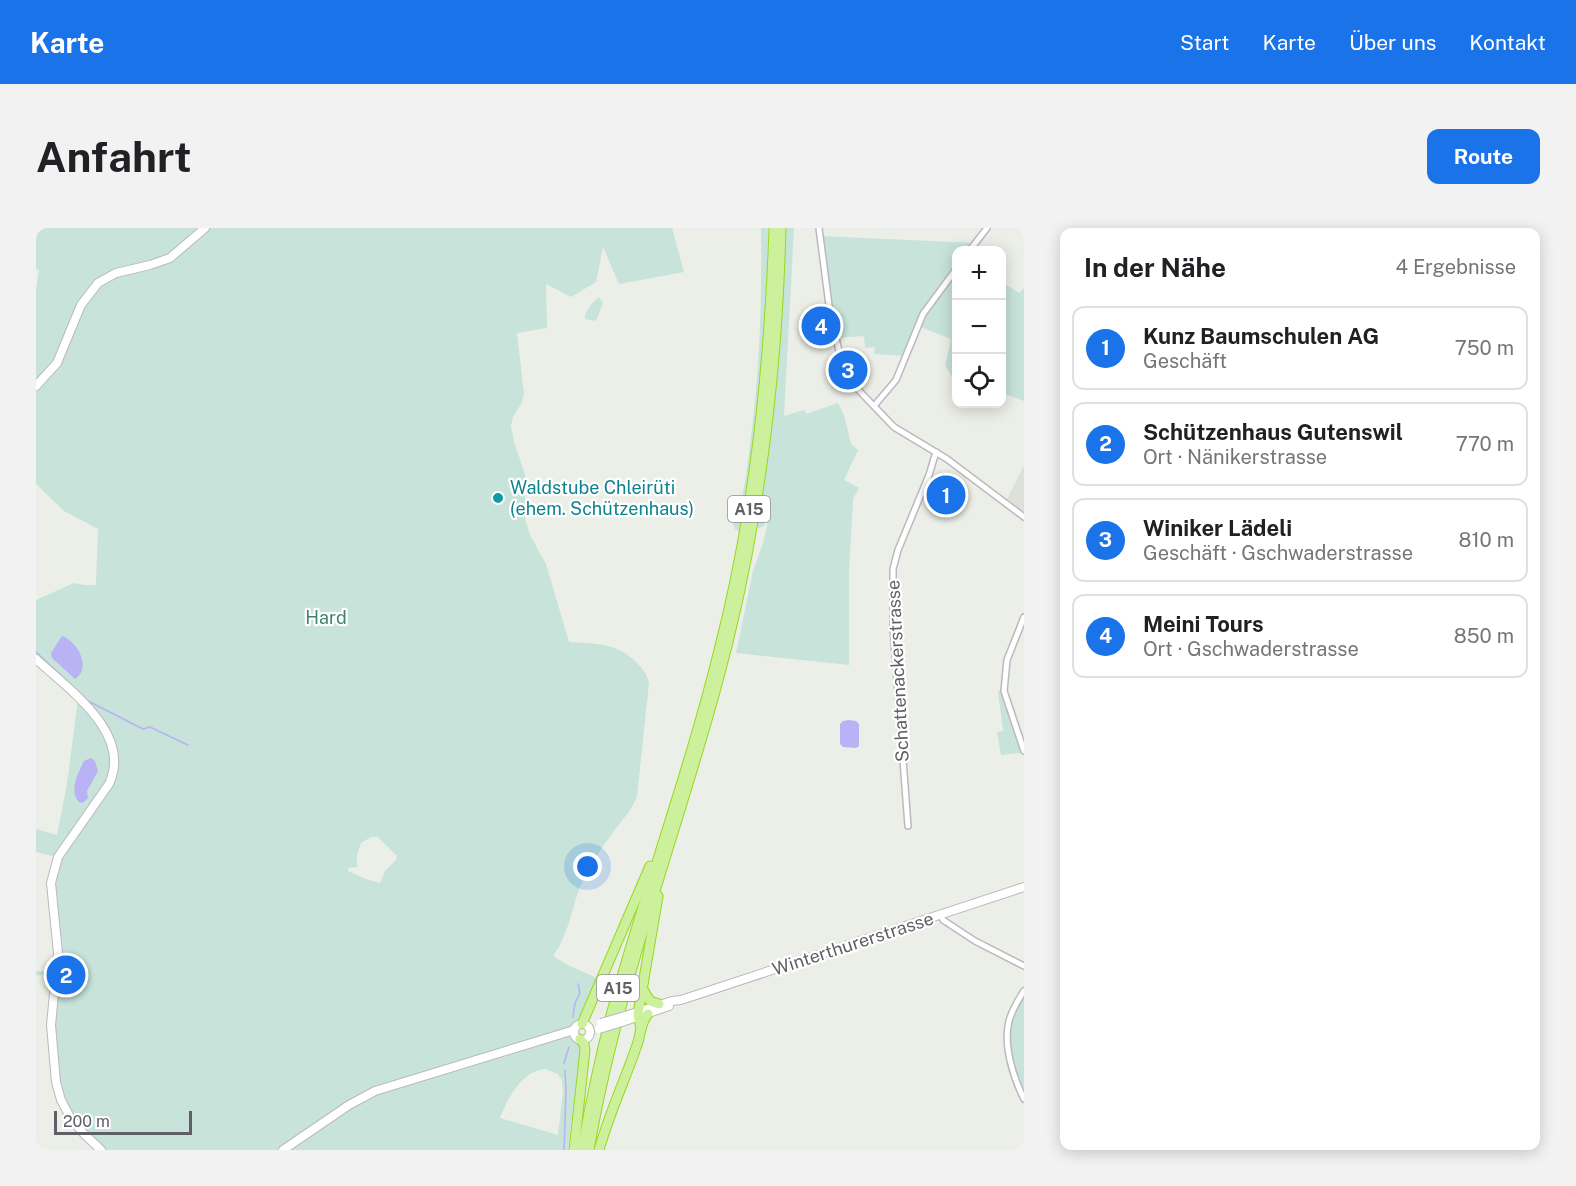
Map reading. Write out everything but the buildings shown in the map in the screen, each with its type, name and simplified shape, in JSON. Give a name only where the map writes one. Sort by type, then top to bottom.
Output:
[{"type":"highway","name":"A15","points":[[582,1150],[615,999],[709,689],[743,544],[761,424],[770,319],[774,228]]},
{"type":"highway","name":"A15","points":[[589,1150],[621,1007],[717,687],[741,587],[769,421],[781,228]]},
{"type":"highway","points":[[574,1150],[585,1050],[582,1031],[667,830]]},
{"type":"highway","points":[[599,1150],[618,1093],[638,1044],[641,1029],[642,988],[666,852]]},
{"type":"highway","points":[[642,988],[650,1001],[659,1004]]},
{"type":"main road","points":[[36,386],[57,363],[81,305],[98,283],[116,273],[170,258],[205,228]]},
{"type":"main road","points":[[36,659],[96,717],[110,739],[115,756],[113,774],[109,784],[58,857],[51,883],[58,953],[51,1025],[56,1082],[61,1100],[70,1117],[101,1150]]},
{"type":"main road","name":"Winterthurerstrasse","points":[[641,1014],[659,1004],[681,1000],[1024,887]]},
{"type":"main road","name":"Winterthurerstrasse","points":[[283,1150],[350,1105],[384,1088],[673,1005],[681,1000]]},
{"type":"street","points":[[819,228],[828,303],[842,370],[847,379],[899,430],[936,452],[1024,517]]},
{"type":"street","points":[[973,246],[987,228]]},
{"type":"street","points":[[874,406],[896,380],[923,315],[952,275]]},
{"type":"street","name":"Schattenackerstrasse","points":[[908,826],[893,627],[893,569],[898,550],[936,452]]},
{"type":"street","points":[[1024,617],[1007,660],[1004,691],[1024,752]]},
{"type":"street","points":[[941,916],[943,920],[975,941],[1024,966]]},
{"type":"street","points":[[1024,991],[1012,1012],[1008,1031],[1012,1063],[1024,1099]]},
{"type":"shaded area","points":[[1024,465],[1024,517],[1005,503]]},
{"type":"shaded area","points":[[62,636],[78,649],[83,662],[80,674],[75,679],[52,658],[51,653]]},
{"type":"shaded area","points":[[849,720],[859,724],[859,746],[856,748],[843,747],[840,744],[840,724]]},
{"type":"shaded area","points":[[91,758],[95,761],[98,771],[87,791],[88,798],[80,803],[76,799],[75,782],[84,761]]},
{"type":"green space","name":"Hard","points":[[36,228],[672,228],[684,272],[619,284],[603,247],[596,282],[571,297],[546,284],[547,328],[517,333],[524,394],[511,426],[525,474],[525,519],[530,535],[546,564],[569,642],[606,645],[622,651],[641,668],[649,683],[637,796],[631,809],[588,871],[580,887],[563,938],[553,956],[599,979],[580,1021],[573,1026],[575,1035],[580,1039],[580,1048],[568,1150],[101,1150],[61,1100],[51,1038],[57,976],[36,975],[36,971],[57,972],[52,895],[57,857],[36,852],[36,829],[57,835],[67,784],[78,699],[36,659],[36,600],[74,583],[96,585],[98,529],[64,511],[36,484],[36,290],[39,270],[36,269]],"holes":[[[371,837],[378,837],[397,856],[385,871],[380,883],[348,871],[348,868],[357,867],[357,854],[361,843]],[[545,1069],[558,1074],[562,1080],[558,1135],[500,1118],[511,1095],[522,1080]]]},
{"type":"green space","points":[[761,228],[768,228],[766,304],[752,454],[739,531],[733,524],[740,505],[746,475],[758,363]]},
{"type":"green space","points":[[785,228],[794,228],[784,416],[804,410],[806,414],[838,403],[844,415],[851,444],[858,450],[844,480],[859,488],[853,499],[849,573],[849,665],[736,653],[753,571],[769,517],[768,514],[764,526],[757,529],[778,341]]},
{"type":"green space","points":[[820,236],[976,243],[975,246],[952,246],[952,377],[945,366],[951,339],[918,326],[905,356],[874,354],[875,347],[865,348],[864,336],[835,338]]},
{"type":"green space","points":[[1006,285],[1019,293],[1024,288],[1024,401],[1006,394]]},
{"type":"green space","points":[[599,297],[603,303],[596,321],[585,319],[589,307]]},
{"type":"green space","points":[[998,691],[1004,691],[1021,753],[1001,755],[997,732],[1003,731]]},
{"type":"green space","points":[[1024,991],[1024,1099],[1010,1056],[1008,1033],[1012,1012]]},
{"type":"waterway","points":[[36,652],[68,682]]},
{"type":"waterway","points":[[86,700],[143,729],[150,727],[188,745]]},
{"type":"waterway","points":[[573,1017],[575,1003],[580,993],[578,984]]},
{"type":"waterway","points":[[564,1063],[569,1047]]},
{"type":"waterway","points":[[564,1150],[565,1070]]},
{"type":"place","name":"Meini Tours","points":[[821,326]]},
{"type":"place","name":"Winiker Lädeli","points":[[848,370]]},
{"type":"place","name":"Kunz Baumschulen AG","points":[[946,495]]},
{"type":"place","name":"Waldstube Chleirüti (ehem. Schützenhaus)","points":[[498,498]]},
{"type":"place","name":"Schützenhaus Gutenswil","points":[[66,975]]}]
